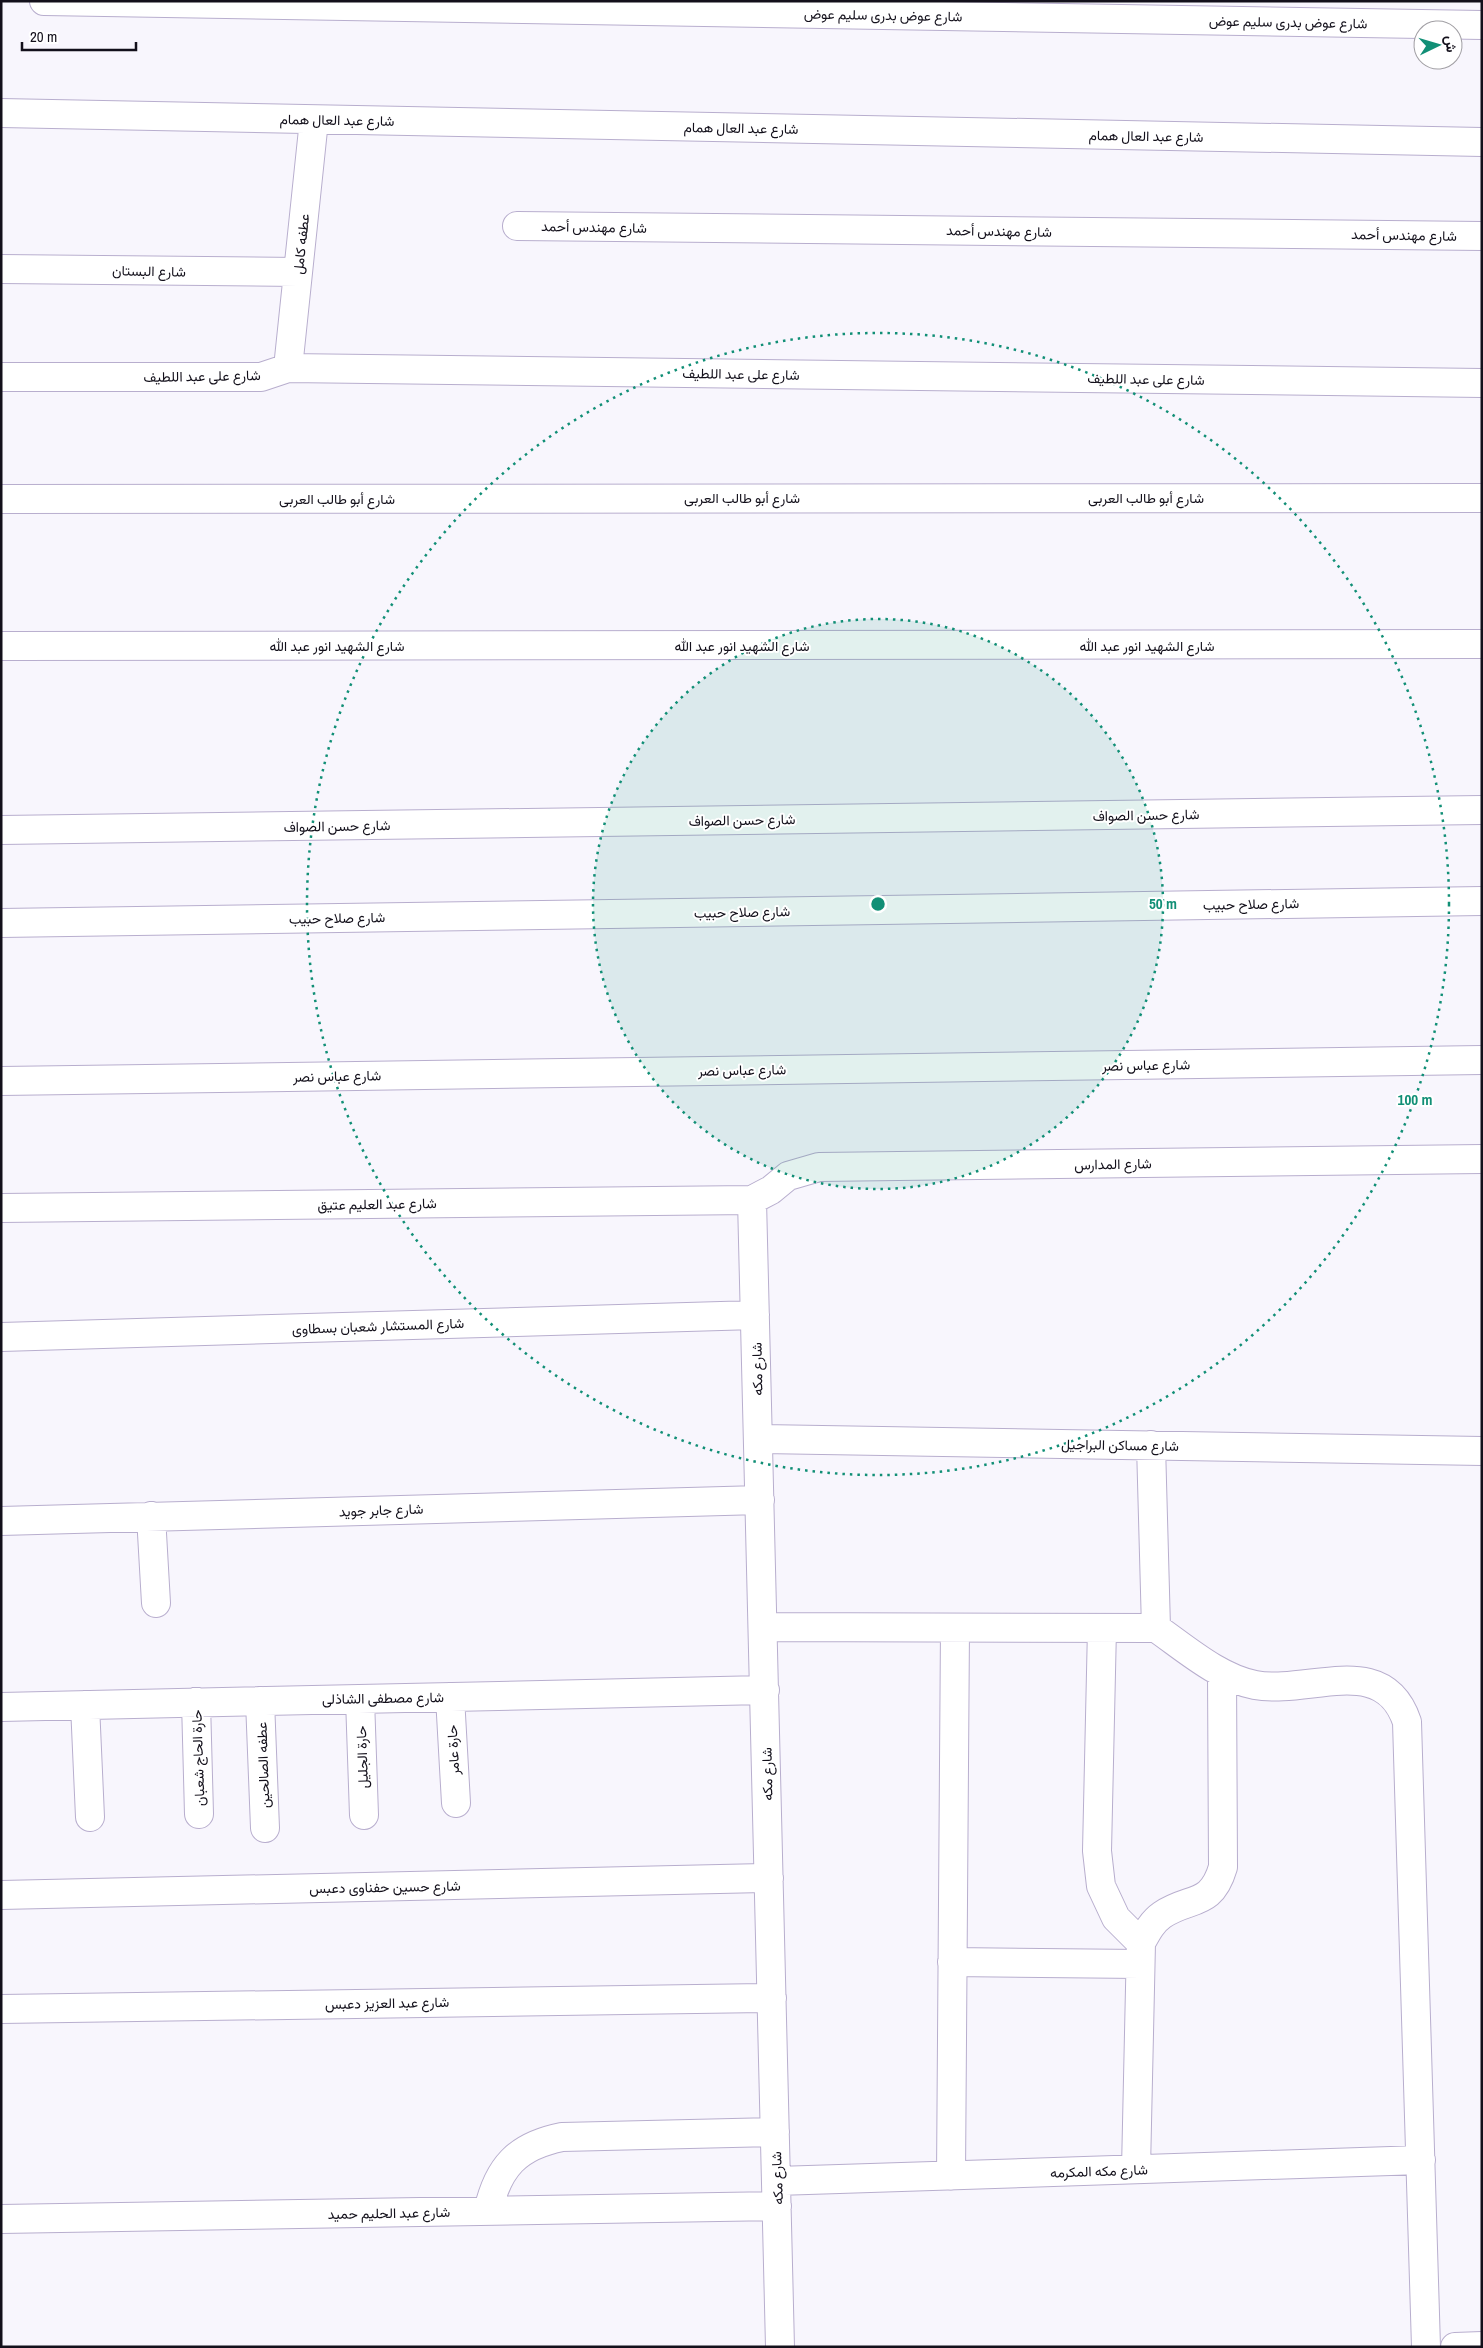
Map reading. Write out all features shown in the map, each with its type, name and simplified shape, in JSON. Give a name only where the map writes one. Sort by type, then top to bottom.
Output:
[{"type":"street","name":"شارع عوض بدرى سليم عوض","points":[[44,1],[1482,25]]},
{"type":"street","name":"شارع عبد العال همام","points":[[1,113],[1482,142]]},
{"type":"street","name":"عطفه كامل","points":[[288,368],[314,120]]},
{"type":"street","name":"شارع مهندس أحمد","points":[[517,226],[1482,236]]},
{"type":"street","name":"شارع البستان","points":[[1,269],[298,272]]},
{"type":"street","name":"شارع على عبد اللطيف","points":[[1,377],[260,377],[288,368],[1482,383]]},
{"type":"street","name":"شارع أبو طالب العربى","points":[[1,499],[1482,498]]},
{"type":"street","name":"شارع الشهيد انور عبد الله","points":[[1,646],[1482,644]]},
{"type":"street","name":"شارع حسن الصواف","points":[[1,830],[1482,810]]},
{"type":"street","name":"شارع صلاح حبيب","points":[[1,923],[1482,901]]},
{"type":"street","name":"شارع عباس نصر","points":[[1,1081],[1482,1060]]},
{"type":"street","name":"شارع المدارس","points":[[752,1200],[771,1190],[788,1176],[819,1168],[1482,1159]]},
{"type":"street","name":"شارع عبد العليم عتيق","points":[[1,1208],[752,1200]]},
{"type":"street","name":"شارع مكه","points":[[752,1200],[780,2347]]},
{"type":"street","name":"شارع المستشار شعبان بسطاوى","points":[[1,1338],[755,1315]]},
{"type":"street","name":"شارع مساكن البراجيل","points":[[759,1439],[1482,1451]]},
{"type":"street","points":[[1151,1446],[1156,1628]]},
{"type":"street","name":"شارع جابر جويد","points":[[1,1521],[760,1500]]},
{"type":"street","points":[[151,1516],[156,1603]]},
{"type":"street","points":[[763,1627],[1156,1628],[1222,1673],[1255,1685],[1291,1686],[1361,1680],[1377,1684],[1391,1693],[1402,1706],[1407,1722],[1426,2347]]},
{"type":"street","points":[[951,2176],[955,1628]]},
{"type":"street","points":[[1102,1628],[1098,1851],[1101,1886],[1116,1918],[1141,1953]]},
{"type":"street","points":[[1136,2169],[1141,1953],[1149,1928],[1160,1916],[1175,1907],[1190,1904],[1204,1898],[1220,1878],[1224,1854],[1222,1673]]},
{"type":"street","name":"شارع مصطفى الشاذلى","points":[[1,1707],[765,1690]]},
{"type":"street","name":"حارة عامر","points":[[450,1697],[456,1804]]},
{"type":"street","name":"حارة الجليل","points":[[360,1699],[364,1815]]},
{"type":"street","name":"عطفه الصالحين","points":[[260,1701],[265,1828]]},
{"type":"street","name":"حارة الحاج شعبان","points":[[196,1702],[200,1814]]},
{"type":"street","points":[[85,1705],[90,1817]]},
{"type":"street","name":"شارع حسين حفناوى دعبس","points":[[1,1895],[769,1878]]},
{"type":"street","points":[[952,1962],[1141,1953]]},
{"type":"street","name":"شارع عبد العزيز دعبس","points":[[1,2009],[772,1998]]},
{"type":"street","points":[[488,2211],[493,2188],[504,2169],[520,2152],[540,2141],[562,2137],[775,2132]]},
{"type":"street","name":"شارع مكه المكرمه","points":[[777,2194],[951,2176],[1420,2160]]},
{"type":"street","name":"شارع عبد الحليم حميد","points":[[1,2219],[488,2211],[777,2194]]},
{"type":"street","points":[[1456,2347],[1482,2346]]}]
